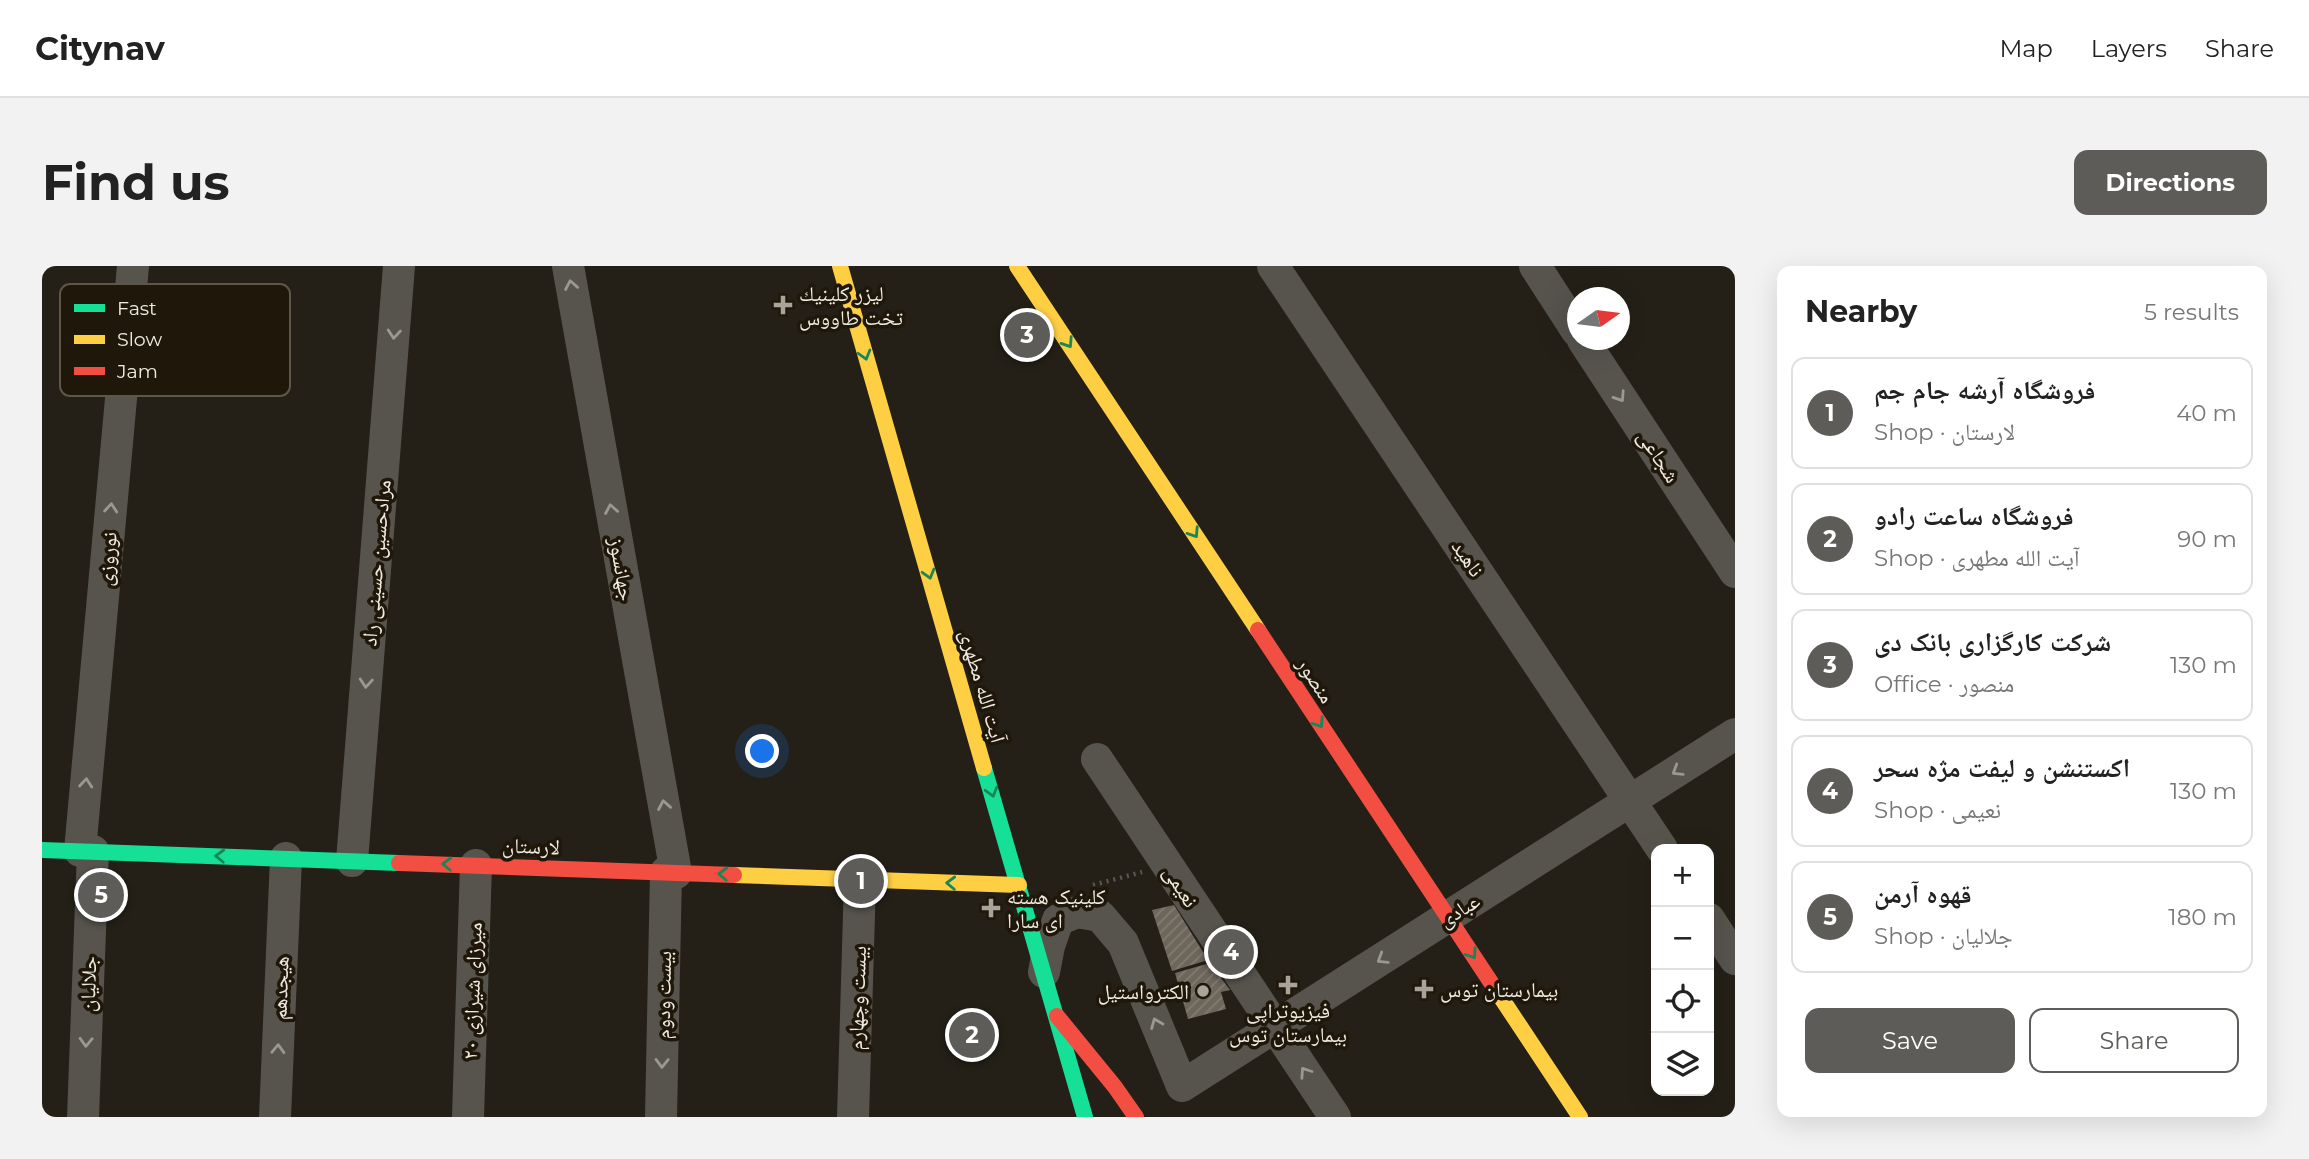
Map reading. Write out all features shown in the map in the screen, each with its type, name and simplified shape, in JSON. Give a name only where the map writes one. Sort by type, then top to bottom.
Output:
[{"type":"main road","name":"آیت الله مطهری","points":[[840,266],[1085,1117]]},
{"type":"main road","name":"منصور","points":[[1017,266],[1580,1117]]},
{"type":"main road","name":"لارستان","points":[[42,850],[1019,885]]},
{"type":"main road","points":[[1057,1017],[1115,1087],[1136,1117]]},
{"type":"street","name":"نوروزی","points":[[132,284],[133,266]]},
{"type":"street","name":"مرادحسین حسینی راد","points":[[352,861],[399,266]]},
{"type":"street","name":"جهانسوز","points":[[568,266],[671,872]]},
{"type":"street","name":"ناهید","points":[[1273,266],[1659,844]]},
{"type":"street","points":[[1535,266],[1567,316]]},
{"type":"street","name":"شجاعی","points":[[1590,350],[1735,572]]},
{"type":"street","name":"نوروزی","points":[[87,851],[123,396]]},
{"type":"street","name":"عبادی","points":[[1044,972],[1058,920],[1077,912],[1100,916],[1123,943],[1182,1086],[1735,734]]},
{"type":"street","name":"نعیمی","points":[[1097,759],[1335,1117]]},
{"type":"street","name":"جلالیان","points":[[83,1117],[87,851]]},
{"type":"street","name":"هیجدهم","points":[[275,1117],[286,858]]},
{"type":"street","name":"میرزای شیرازی ۲۰","points":[[468,1117],[476,865]]},
{"type":"street","name":"بیست ودوم","points":[[661,1117],[671,872]]},
{"type":"street","name":"بیست وچهارم","points":[[853,1117],[860,880]]},
{"type":"street","points":[[1714,926],[1735,958]]},
{"type":"path","points":[[1102,883],[1168,865]]},
{"type":"building","points":[[1174,905],[1208,960],[1172,971],[1152,910]]},
{"type":"building","name":"الکترواستیل","points":[[1210,963],[1230,990],[1221,992],[1226,1009],[1188,1019],[1175,973]]},
{"type":"traffic: fast","points":[[984,768],[1085,1117]]},
{"type":"traffic: fast","points":[[42,850],[399,863]]},
{"type":"traffic: slow","points":[[840,266],[984,768]]},
{"type":"traffic: slow","points":[[1017,266],[1258,630]]},
{"type":"traffic: slow","points":[[734,875],[1019,885]]},
{"type":"traffic: slow","points":[[1494,987],[1580,1117]]},
{"type":"traffic: jam","points":[[1258,630],[1494,987]]},
{"type":"traffic: jam","points":[[399,863],[734,875]]},
{"type":"traffic: jam","points":[[1057,1016],[1136,1117]]},
{"type":"place","name":"ليزر كلينيك تخت طاووس","points":[[783,305]]},
{"type":"place","name":"شرکت کارگزاری بانک دی","points":[[1027,335]]},
{"type":"place","name":"فروشگاه آرشه جام جم","points":[[861,881]]},
{"type":"place","name":"قهوه آرمن","points":[[101,895]]},
{"type":"place","name":"کلینیک هسته ای سارا","points":[[991,908]]},
{"type":"place","name":"اکستنشن و لیفت مژه سحر","points":[[1231,952]]},
{"type":"place","name":"فیزیوتراپی بیمارستان توس","points":[[1288,985]]},
{"type":"place","name":"بیمارستان توس","points":[[1424,989]]},
{"type":"place","name":"الکترواستیل","points":[[1203,991]]},
{"type":"place","name":"فروشگاه ساعت رادو","points":[[972,1035]]}]
